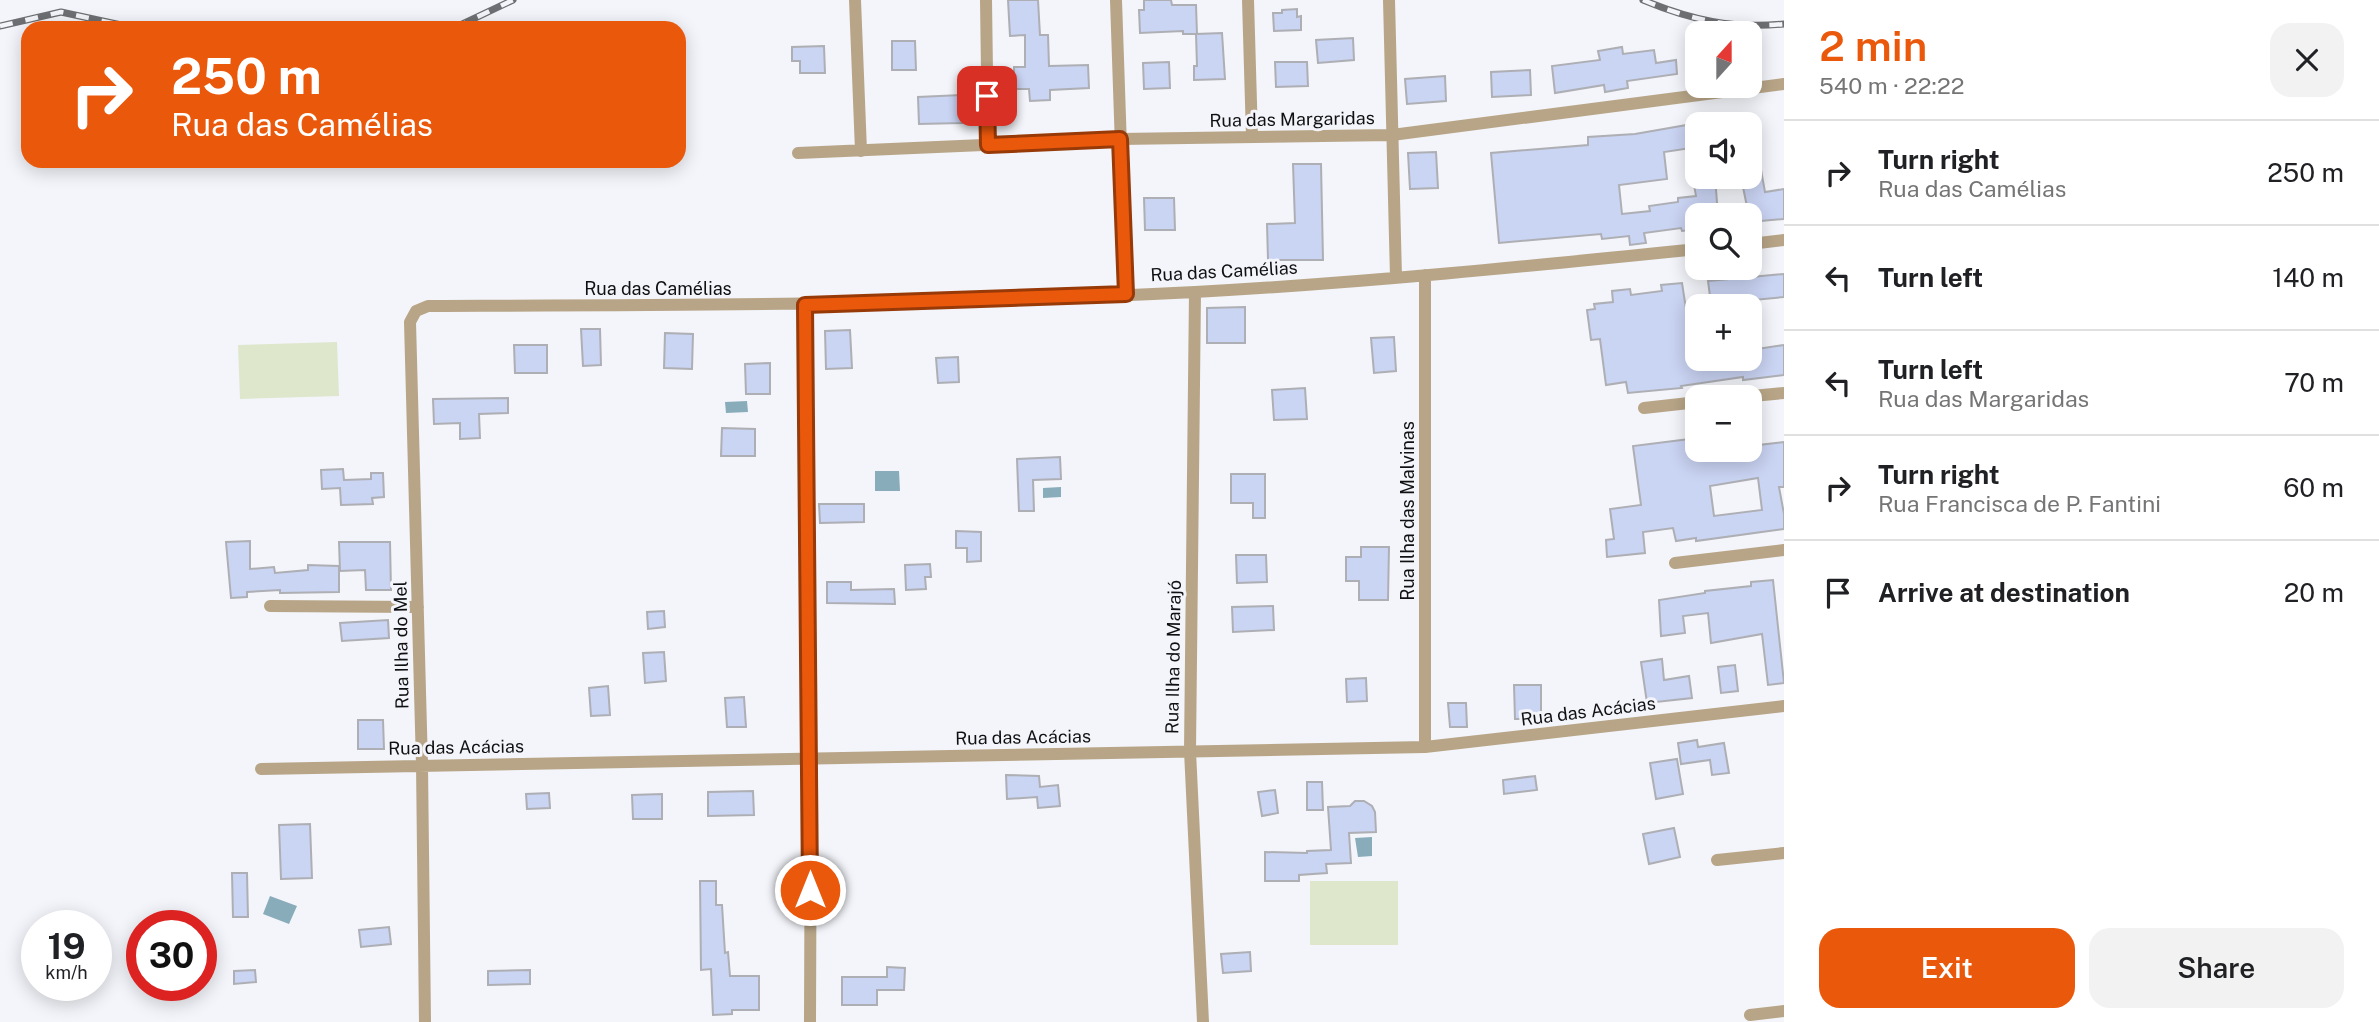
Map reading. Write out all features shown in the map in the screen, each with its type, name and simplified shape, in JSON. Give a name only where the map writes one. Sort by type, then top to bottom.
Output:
[{"type":"street","points":[[855,0],[861,150]]},
{"type":"street","points":[[986,0],[988,145]]},
{"type":"street","points":[[1116,0],[1126,294]]},
{"type":"street","points":[[1248,0],[1252,137]]},
{"type":"street","points":[[1389,0],[1396,277]]},
{"type":"street","name":"Rua das Margaridas","points":[[798,153],[1120,139],[1392,135],[1784,84]]},
{"type":"street","points":[[1762,243],[1784,240]]},
{"type":"street","name":"Rua das Camélias","points":[[416,311],[428,306],[805,305],[1195,292],[1425,275],[1685,250]]},
{"type":"street","name":"Rua Ilha das Malvinas","points":[[1425,275],[1425,747]]},
{"type":"street","name":"Rua Ilha do Marajó","points":[[1195,292],[1190,751],[1203,1022]]},
{"type":"street","points":[[805,305],[811,759],[810,1022]]},
{"type":"street","name":"Rua Ilha do Mel","points":[[416,311],[410,322],[422,765],[425,1022]]},
{"type":"street","points":[[1762,395],[1784,393]]},
{"type":"street","points":[[1644,408],[1685,403]]},
{"type":"street","points":[[1675,563],[1784,550]]},
{"type":"street","points":[[270,606],[418,607]]},
{"type":"street","name":"Rua das Acácias","points":[[261,769],[1425,747],[1784,706]]},
{"type":"street","points":[[1717,860],[1784,853]]},
{"type":"street","points":[[1750,1015],[1784,1011]]},
{"type":"green space","points":[[337,342],[339,396],[240,399],[238,345]]},
{"type":"green space","points":[[1310,881],[1398,881],[1398,945],[1310,945]]},
{"type":"water","points":[[747,401],[748,412],[726,413],[725,402]]},
{"type":"water","points":[[875,471],[899,471],[900,491],[875,491]]},
{"type":"water","points":[[1061,487],[1061,497],[1043,498],[1043,488]]},
{"type":"water","points":[[1372,837],[1372,856],[1358,857],[1355,838]]},
{"type":"water","points":[[270,896],[297,906],[289,924],[263,914]]},
{"type":"building","points":[[1008,0],[1038,0],[1040,35],[1048,35],[1049,66],[1088,65],[1089,88],[1050,90],[1050,100],[1030,101],[1029,89],[1014,89],[1014,67],[1025,67],[1025,35],[1010,36]]},
{"type":"building","points":[[1144,0],[1171,0],[1172,5],[1196,5],[1197,34],[1183,34],[1183,31],[1140,33],[1139,10],[1144,10]]},
{"type":"building","points":[[1297,9],[1297,17],[1301,16],[1301,30],[1274,31],[1273,13]]},
{"type":"building","points":[[1222,33],[1225,79],[1194,80],[1194,66],[1197,66],[1196,34]]},
{"type":"building","points":[[1353,38],[1354,60],[1318,63],[1316,40]]},
{"type":"building","points":[[892,41],[915,41],[916,70],[892,70]]},
{"type":"building","points":[[824,46],[825,73],[800,73],[800,61],[792,61],[792,47]]},
{"type":"building","points":[[1622,47],[1623,54],[1654,50],[1656,63],[1676,60],[1677,74],[1627,81],[1628,88],[1605,92],[1604,85],[1555,93],[1552,66],[1600,60],[1598,51]]},
{"type":"building","points":[[1169,62],[1170,88],[1144,89],[1143,63]]},
{"type":"building","points":[[1275,62],[1307,62],[1308,86],[1276,87]]},
{"type":"building","points":[[1530,70],[1531,95],[1492,97],[1491,72]]},
{"type":"building","points":[[1445,76],[1446,101],[1407,104],[1405,79]]},
{"type":"building","points":[[961,95],[962,123],[919,124],[918,97]]},
{"type":"building","points":[[1685,125],[1685,149],[1664,152],[1667,179],[1619,185],[1622,214],[1650,211],[1649,206],[1678,202],[1678,198],[1696,196],[1695,189],[1716,189],[1717,203],[1685,203],[1685,231],[1681,228],[1644,233],[1646,243],[1630,245],[1629,236],[1602,239],[1601,234],[1499,243],[1491,153],[1588,145],[1588,137],[1635,134]]},
{"type":"building","points":[[1436,152],[1438,188],[1410,189],[1408,153]]},
{"type":"building","points":[[1293,164],[1321,164],[1323,260],[1268,260],[1267,224],[1295,223]]},
{"type":"building","points":[[1762,176],[1765,192],[1784,189],[1784,219],[1762,221],[1762,203],[1746,203],[1743,189],[1762,189]]},
{"type":"building","points":[[1144,198],[1174,198],[1175,230],[1145,230]]},
{"type":"building","points":[[1784,274],[1784,297],[1762,299],[1762,294],[1710,294],[1708,281],[1762,280],[1762,276]]},
{"type":"building","points":[[1682,283],[1685,302],[1685,371],[1762,371],[1762,348],[1784,345],[1784,375],[1743,380],[1743,377],[1685,385],[1681,386],[1682,388],[1628,393],[1626,382],[1606,385],[1600,339],[1591,340],[1587,310],[1595,309],[1594,304],[1613,302],[1612,291],[1630,289],[1631,295],[1662,291],[1661,285]]},
{"type":"building","points":[[1245,307],[1245,343],[1207,343],[1207,308]]},
{"type":"building","points":[[581,329],[600,329],[601,365],[583,366]]},
{"type":"building","points":[[850,330],[852,368],[826,369],[825,331]]},
{"type":"building","points":[[665,333],[693,334],[692,369],[664,368]]},
{"type":"building","points":[[1394,337],[1396,371],[1374,373],[1371,338]]},
{"type":"building","points":[[514,345],[547,345],[547,373],[515,373]]},
{"type":"building","points":[[958,357],[959,382],[938,383],[936,358]]},
{"type":"building","points":[[770,363],[770,394],[746,394],[745,364]]},
{"type":"building","points":[[1305,388],[1307,419],[1274,420],[1272,390]]},
{"type":"building","points":[[508,398],[508,413],[479,414],[480,438],[460,439],[460,423],[434,424],[433,399]]},
{"type":"building","points":[[722,428],[755,429],[755,456],[721,456]]},
{"type":"building","points":[[1685,440],[1685,462],[1762,462],[1762,445],[1784,442],[1784,487],[1779,487],[1784,529],[1696,541],[1696,538],[1676,541],[1673,528],[1643,532],[1645,553],[1607,557],[1606,540],[1614,539],[1610,509],[1641,505],[1633,446]],"holes":[[[1758,478],[1762,510],[1714,516],[1710,486]]]},
{"type":"building","points":[[1060,457],[1061,479],[1033,480],[1034,511],[1019,511],[1017,459]]},
{"type":"building","points":[[343,469],[344,480],[371,479],[371,473],[383,473],[384,497],[372,498],[373,504],[341,505],[340,488],[322,489],[321,470]]},
{"type":"building","points":[[1231,474],[1265,474],[1265,518],[1253,518],[1253,503],[1231,503]]},
{"type":"building","points":[[819,504],[864,504],[864,522],[820,523]]},
{"type":"building","points":[[956,531],[981,532],[981,561],[967,562],[967,548],[956,548]]},
{"type":"building","points":[[250,541],[250,569],[274,567],[275,573],[308,570],[308,565],[339,566],[339,592],[280,593],[280,590],[247,592],[247,597],[231,598],[226,542]]},
{"type":"building","points":[[339,542],[390,542],[391,590],[366,590],[365,570],[340,571]]},
{"type":"building","points":[[1361,547],[1389,547],[1388,600],[1359,600],[1359,581],[1346,581],[1346,557],[1361,557]]},
{"type":"building","points":[[1236,555],[1266,555],[1267,582],[1237,583]]},
{"type":"building","points":[[930,564],[931,577],[925,577],[926,589],[906,590],[905,565]]},
{"type":"building","points":[[1773,580],[1784,683],[1768,685],[1762,634],[1711,643],[1708,613],[1683,616],[1685,633],[1661,636],[1659,600],[1751,586],[1751,582]]},
{"type":"building","points":[[827,582],[851,582],[851,590],[894,589],[895,604],[827,603]]},
{"type":"building","points":[[1273,606],[1274,630],[1233,632],[1232,607]]},
{"type":"building","points":[[664,611],[665,627],[648,629],[647,612]]},
{"type":"building","points":[[388,620],[389,638],[342,641],[340,623]]},
{"type":"building","points":[[664,652],[666,681],[645,683],[643,653]]},
{"type":"building","points":[[1662,659],[1664,680],[1689,676],[1692,698],[1647,703],[1641,662]]},
{"type":"building","points":[[1735,665],[1738,691],[1721,693],[1718,667]]},
{"type":"building","points":[[1366,678],[1367,701],[1347,702],[1346,679]]},
{"type":"building","points":[[1514,685],[1541,685],[1541,719],[1515,719]]},
{"type":"building","points":[[608,686],[610,715],[591,716],[589,688]]},
{"type":"building","points":[[744,697],[746,727],[727,727],[725,698]]},
{"type":"building","points":[[1448,703],[1466,703],[1467,727],[1450,727]]},
{"type":"building","points":[[358,720],[383,720],[384,749],[358,749]]},
{"type":"building","points":[[1697,740],[1698,747],[1724,743],[1729,773],[1712,775],[1710,760],[1681,764],[1678,743]]},
{"type":"building","points":[[1677,759],[1683,794],[1656,799],[1650,763]]},
{"type":"building","points":[[1006,775],[1039,776],[1040,787],[1058,785],[1060,806],[1038,808],[1037,797],[1007,799]]},
{"type":"building","points":[[1535,776],[1537,790],[1504,794],[1503,780]]},
{"type":"building","points":[[1307,782],[1322,782],[1323,810],[1307,810]]},
{"type":"building","points":[[1275,790],[1278,813],[1262,816],[1258,792]]},
{"type":"building","points":[[753,791],[754,815],[708,816],[708,792]]},
{"type":"building","points":[[549,793],[550,808],[527,809],[526,794]]},
{"type":"building","points":[[662,794],[662,819],[633,819],[632,795]]},
{"type":"building","points":[[1355,801],[1364,801],[1372,806],[1376,832],[1349,833],[1351,863],[1326,864],[1327,873],[1299,875],[1299,881],[1265,881],[1265,852],[1307,853],[1331,850],[1328,807],[1350,806]]},
{"type":"building","points":[[310,824],[312,878],[281,879],[279,825]]},
{"type":"building","points":[[1674,828],[1680,857],[1649,864],[1643,834]]},
{"type":"building","points":[[232,873],[247,873],[248,917],[233,917]]},
{"type":"building","points":[[700,881],[716,881],[716,905],[722,905],[725,953],[728,952],[730,976],[759,976],[759,1010],[732,1010],[732,1014],[713,1015],[711,969],[701,970]]},
{"type":"building","points":[[389,927],[391,944],[361,947],[359,930]]},
{"type":"building","points":[[1250,952],[1251,971],[1223,973],[1221,954]]},
{"type":"building","points":[[887,967],[905,968],[904,990],[877,990],[877,1005],[842,1005],[842,977],[887,977]]},
{"type":"building","points":[[255,970],[256,982],[234,984],[234,971]]},
{"type":"building","points":[[530,970],[530,984],[488,985],[488,971]]},
{"type":"railway","points":[[469,21],[513,0]]},
{"type":"railway","points":[[1643,0],[1695,18],[1729,24],[1784,24]]},
{"type":"railway","points":[[22,21],[61,12],[103,21]]},
{"type":"railway","points":[[0,26],[21,21]]},
{"type":"route","points":[[810,890],[811,759],[805,305],[1126,294],[1120,139],[988,145],[987,96]]}]
